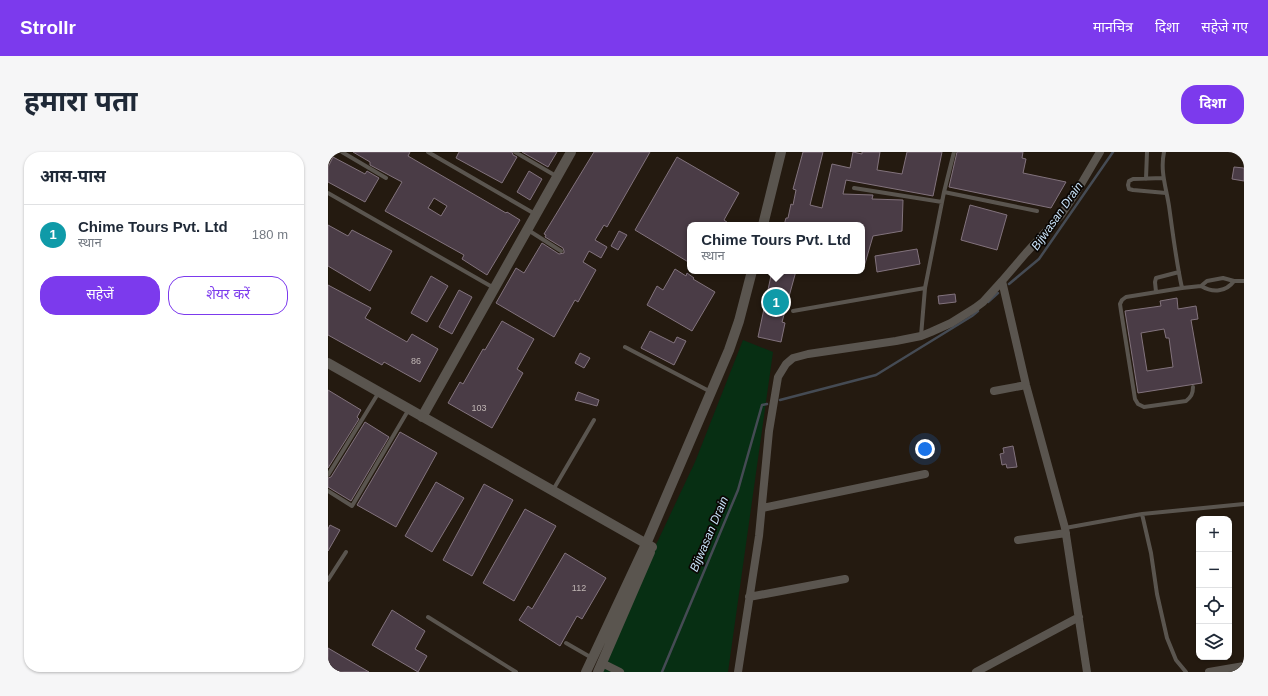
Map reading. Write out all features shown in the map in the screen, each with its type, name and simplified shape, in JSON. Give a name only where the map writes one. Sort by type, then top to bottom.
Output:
[{"type":"street","points":[[422,416],[571,152]]},
{"type":"street","points":[[764,222],[781,152]]},
{"type":"street","points":[[770,222],[787,152]]},
{"type":"street","points":[[738,672],[755,564],[769,431],[778,378],[786,364],[793,358],[808,354],[922,336],[965,315],[983,302],[1061,215],[1100,152]]},
{"type":"street","points":[[620,672],[600,667],[735,337],[751,274]]},
{"type":"street","points":[[586,672],[649,546],[744,328],[757,274]]},
{"type":"street","points":[[1002,281],[1026,385],[1066,531],[1087,672]]},
{"type":"street","points":[[328,363],[649,546]]},
{"type":"street","points":[[994,391],[1026,385]]},
{"type":"street","points":[[762,508],[925,474]]},
{"type":"street","points":[[1018,540],[1066,531]]},
{"type":"street","points":[[749,597],[845,578]]},
{"type":"street","points":[[976,672],[1079,617]]},
{"type":"street","points":[[1209,672],[1244,666]]},
{"type":"lane","points":[[342,152],[386,178]]},
{"type":"lane","points":[[428,152],[536,215]]},
{"type":"lane","points":[[515,152],[557,177]]},
{"type":"lane","points":[[922,336],[925,288],[944,192],[954,152]]},
{"type":"lane","points":[[1146,179],[1147,152]]},
{"type":"lane","points":[[1164,152],[1162,171],[1182,288]]},
{"type":"lane","points":[[1164,178],[1133,179],[1129,181],[1128,185],[1129,188],[1166,193]]},
{"type":"lane","points":[[854,188],[942,202]]},
{"type":"lane","points":[[944,192],[1037,211]]},
{"type":"lane","points":[[328,193],[494,288]]},
{"type":"lane","points":[[527,230],[561,251]]},
{"type":"lane","points":[[1156,292],[1156,278],[1179,272]]},
{"type":"lane","points":[[1201,286],[1208,281],[1223,278],[1234,281],[1244,281]]},
{"type":"lane","points":[[1193,387],[1193,394],[1186,401],[1144,407],[1138,404],[1135,399],[1120,304],[1126,297],[1182,288],[1201,286],[1211,290],[1223,290],[1234,281]]},
{"type":"lane","points":[[793,311],[925,288]]},
{"type":"lane","points":[[625,347],[712,392]]},
{"type":"lane","points":[[328,475],[378,392]]},
{"type":"lane","points":[[328,491],[352,506],[409,409]]},
{"type":"lane","points":[[552,491],[594,420]]},
{"type":"lane","points":[[1066,531],[1142,514],[1244,504]]},
{"type":"lane","points":[[1142,514],[1166,638],[1176,660],[1186,672]]},
{"type":"lane","points":[[328,580],[346,552]]},
{"type":"lane","points":[[428,617],[516,672]]},
{"type":"lane","points":[[566,644],[592,658]]},
{"type":"green space","points":[[743,340],[773,352],[728,672],[596,672],[695,462]]},
{"type":"building","points":[[353,152],[410,152],[408,156],[520,220],[487,275],[462,259],[464,255],[385,211],[402,182],[370,165],[370,162]],"holes":[[[434,198],[447,206],[441,216],[428,208]]]},
{"type":"building","points":[[459,152],[512,152],[513,155],[517,157],[502,183],[456,158]]},
{"type":"building","points":[[522,152],[557,152],[548,167]]},
{"type":"building","points":[[594,152],[650,152],[607,227],[604,225],[595,240],[607,247],[601,258],[589,251],[583,262],[596,270],[578,302],[575,300],[554,337],[496,303],[516,268],[524,273],[542,243],[559,254],[564,253],[563,248],[545,237],[546,235],[544,234]]},
{"type":"building","points":[[803,152],[823,152],[810,205],[822,208],[832,164],[850,168],[853,152],[862,154],[862,152],[880,152],[877,170],[902,174],[907,152],[942,152],[933,196],[846,180],[843,194],[873,195],[872,199],[903,200],[902,231],[873,236],[865,264],[865,222],[785,222],[786,218],[788,218],[791,204],[793,205],[796,190],[793,189]]},
{"type":"building","points":[[957,152],[1023,152],[1022,158],[1026,159],[1023,173],[1066,182],[1051,208],[949,187]]},
{"type":"building","points":[[333,157],[365,174],[367,171],[379,178],[365,202],[328,182],[328,167]]},
{"type":"building","points":[[677,157],[739,193],[724,220],[727,222],[687,222],[687,261],[635,230]]},
{"type":"building","points":[[1234,167],[1244,168],[1244,181],[1232,179]]},
{"type":"building","points":[[529,171],[542,179],[530,200],[517,192]]},
{"type":"building","points":[[970,205],[1007,215],[997,250],[961,240]]},
{"type":"building","points":[[328,225],[348,236],[352,230],[392,251],[370,291],[328,266]]},
{"type":"building","points":[[619,231],[627,235],[618,250],[611,246]]},
{"type":"building","points":[[917,249],[920,264],[877,272],[875,256]]},
{"type":"building","points":[[675,269],[686,276],[687,273],[694,278],[693,279],[715,292],[692,331],[647,305],[657,286],[663,290]]},
{"type":"building","points":[[771,274],[795,274],[782,322],[785,323],[781,342],[758,337]]},
{"type":"building","points":[[431,276],[448,286],[427,322],[411,313]]},
{"type":"building","points":[[328,285],[371,308],[365,318],[407,342],[412,334],[438,349],[420,382],[384,362],[382,365],[328,335]]},
{"type":"building","points":[[459,290],[472,297],[452,334],[439,327]]},
{"type":"building","points":[[955,294],[956,302],[939,304],[938,296]]},
{"type":"building","points":[[1177,298],[1178,309],[1196,306],[1198,319],[1191,320],[1202,383],[1138,393],[1125,311],[1161,306],[1160,301]],"holes":[[[1164,329],[1166,338],[1169,338],[1173,367],[1147,371],[1141,333]]]},
{"type":"building","points":[[502,321],[534,339],[517,369],[523,373],[492,428],[448,403],[460,382],[463,384],[483,349],[485,350]]},
{"type":"building","points":[[650,331],[674,343],[677,337],[686,341],[674,365],[641,348]]},
{"type":"building","points":[[580,353],[590,358],[584,368],[575,363]]},
{"type":"building","points":[[328,390],[361,410],[357,417],[359,419],[328,468]]},
{"type":"building","points":[[578,392],[599,400],[597,406],[575,400]]},
{"type":"building","points":[[365,422],[389,437],[351,501],[328,487],[328,478],[331,477]]},
{"type":"building","points":[[400,432],[437,453],[396,527],[357,505]]},
{"type":"building","points":[[1013,446],[1017,467],[1007,468],[1006,464],[1002,465],[1000,454],[1004,453],[1003,448]]},
{"type":"building","points":[[436,482],[464,498],[432,552],[405,536]]},
{"type":"building","points":[[484,484],[513,500],[472,576],[443,560]]},
{"type":"building","points":[[525,509],[556,526],[514,601],[483,583]]},
{"type":"building","points":[[330,525],[340,530],[328,551],[328,529]]},
{"type":"building","points":[[565,553],[606,578],[582,619],[577,616],[560,646],[519,620],[528,606],[532,609]]},
{"type":"building","points":[[392,610],[425,631],[415,649],[427,656],[418,672],[372,645]]},
{"type":"building","points":[[328,648],[369,672],[328,672]]},
{"type":"waterway","name":"Bijwasan Drain","points":[[1009,284],[1039,259],[1113,152]]},
{"type":"waterway","name":"Bijwasan Drain","points":[[988,302],[998,293]]},
{"type":"waterway","name":"Bijwasan Drain","points":[[780,400],[876,375],[978,311]]},
{"type":"waterway","name":"Bijwasan Drain","points":[[662,672],[738,490],[762,405],[767,404]]},
{"type":"place","name":"Chime Tours Pvt. Ltd","points":[[776,302]]}]
